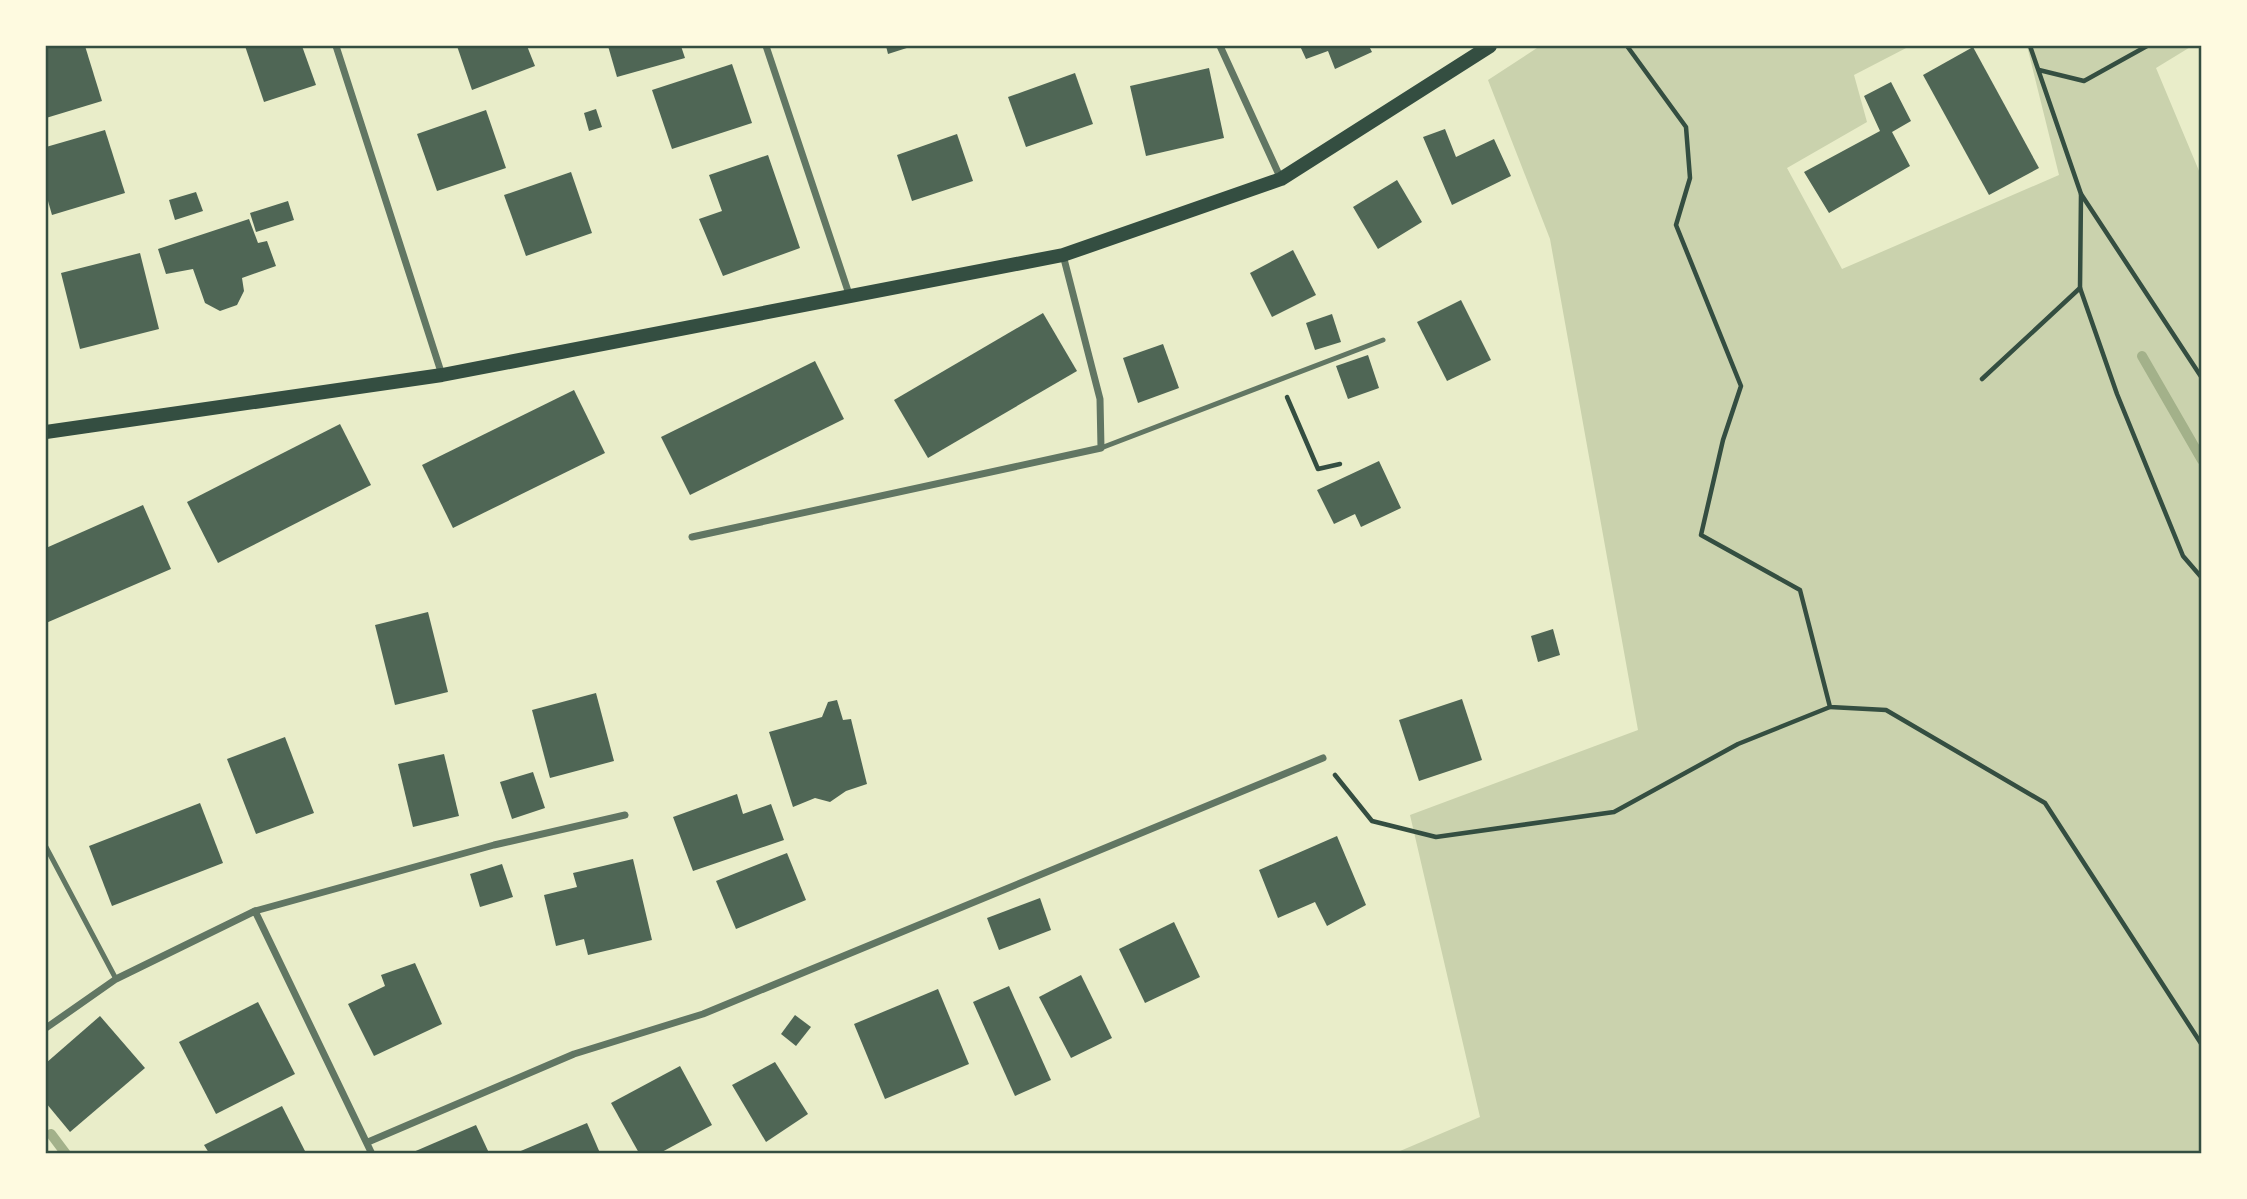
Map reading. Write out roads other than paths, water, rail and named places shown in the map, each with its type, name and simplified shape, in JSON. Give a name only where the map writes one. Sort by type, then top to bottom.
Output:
[{"type":"main road","points":[[46,432],[442,375],[1063,256],[1281,179],[1490,46]]},
{"type":"street","points":[[336,46],[442,375]]},
{"type":"street","points":[[766,46],[850,297]]},
{"type":"street","points":[[1220,46],[1281,179]]},
{"type":"street","points":[[692,537],[1101,447],[1100,400],[1063,256]]},
{"type":"street","points":[[368,1142],[574,1055],[703,1014],[1323,758]]},
{"type":"street","points":[[46,1028],[117,978],[255,911],[494,845],[625,815]]},
{"type":"street","points":[[255,911],[372,1153]]},
{"type":"lane","points":[[1101,447],[1383,340]]},
{"type":"lane","points":[[46,847],[117,978]]},
{"type":"waterway","points":[[2142,356],[2202,460]]},
{"type":"waterway","points":[[51,1134],[66,1154]]}]
